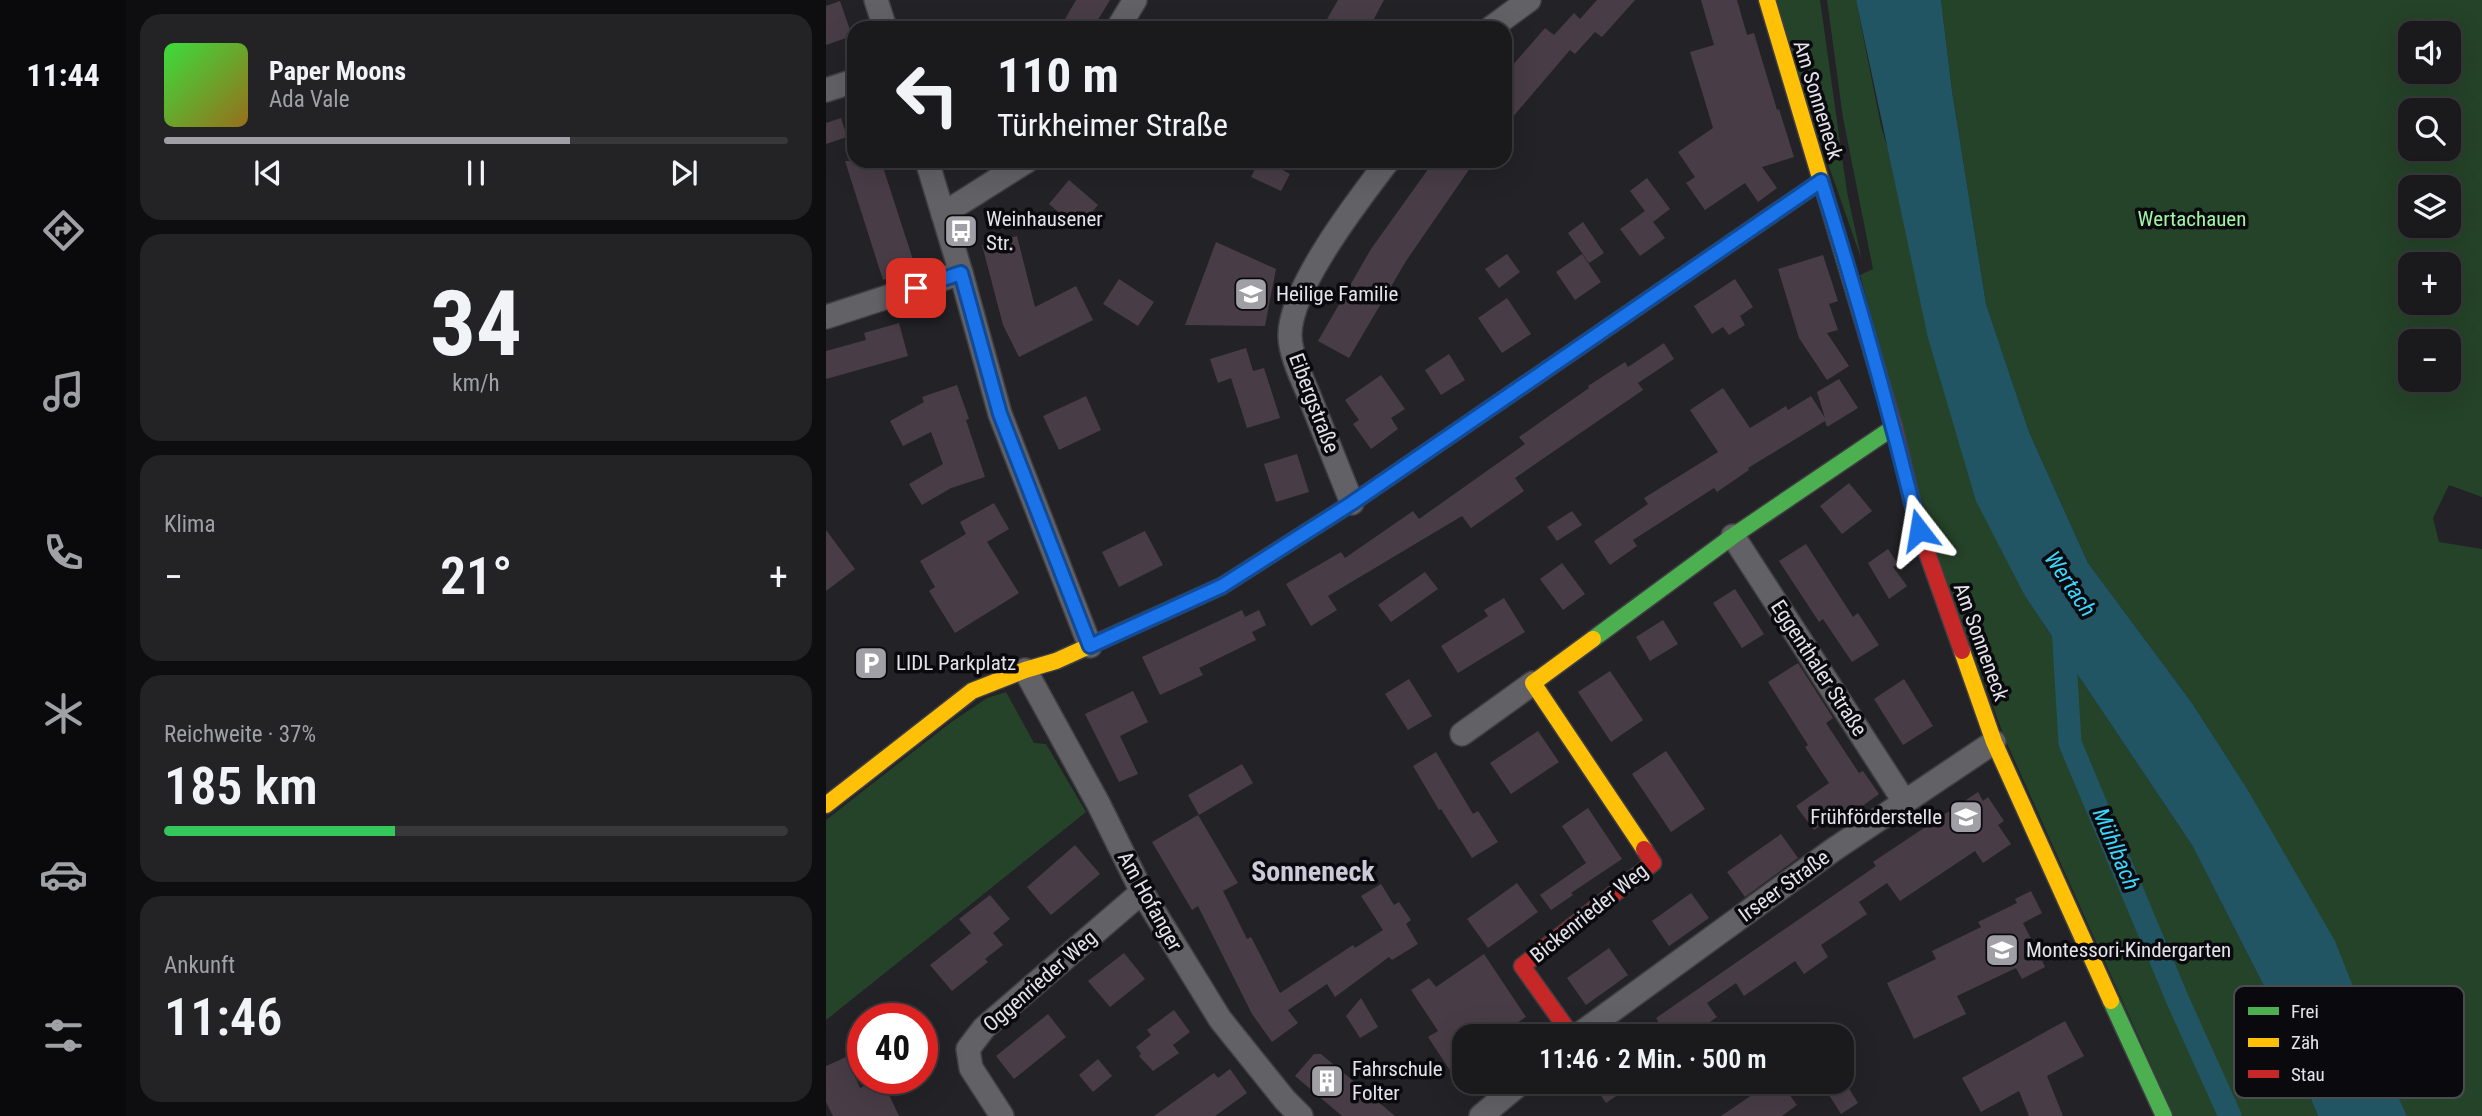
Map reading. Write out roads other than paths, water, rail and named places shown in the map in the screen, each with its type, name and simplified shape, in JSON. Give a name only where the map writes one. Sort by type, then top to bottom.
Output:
[{"type":"street","points":[[876,0],[883,21]]},
{"type":"street","points":[[1122,21],[1135,0]]},
{"type":"street","points":[[1501,21],[1530,0]]},
{"type":"street","name":"Am Sonneneck","points":[[1767,0],[1894,427],[1919,530],[1994,742],[2164,1116]]},
{"type":"street","points":[[826,90],[847,83]]},
{"type":"street","points":[[929,168],[1000,414],[1090,646]]},
{"type":"street","points":[[943,214],[1016,168]]},
{"type":"street","name":"Eibergstraße","points":[[1352,503],[1299,370],[1290,338],[1292,311],[1307,278],[1382,168]]},
{"type":"street","points":[[826,805],[972,691],[1025,670],[1056,662],[1222,586],[1352,503],[1821,181]]},
{"type":"street","points":[[826,317],[961,273]]},
{"type":"street","points":[[1462,734],[1733,536],[1894,427]]},
{"type":"street","name":"Eggenthaler Straße","points":[[1733,536],[1904,801]]},
{"type":"street","name":"Am Hofanger","points":[[1025,670],[1098,803],[1142,892],[1220,1019],[1301,1116]]},
{"type":"street","name":"Bickenrieder Weg","points":[[1533,683],[1653,863],[1522,966],[1566,1024]]},
{"type":"street","name":"Irseer Straße","points":[[1592,1024],[1904,801],[1994,742]]},
{"type":"street","name":"Oggenrieder Weg","points":[[1002,1116],[971,1068],[968,1049],[985,1028],[1142,892]]},
{"type":"street","points":[[1481,1116],[1508,1094]]},
{"type":"water","name":"Wertach","points":[[1856,0],[1941,0],[1952,91],[1986,304],[2029,432],[2088,563],[2192,703],[2246,787],[2335,941],[2353,986],[2264,986],[2192,845],[2025,596],[1976,501],[1928,338]]},
{"type":"water","points":[[2311,1098],[2399,1098],[2407,1116],[2318,1116]]},
{"type":"waterway","name":"Mühlbach","points":[[2063,627],[2070,743],[2179,1003],[2230,1116]]},
{"type":"place","name":"Weinhausener Str.","points":[[961,231]]},
{"type":"place","name":"Heilige Familie","points":[[1251,294]]},
{"type":"place","name":"LIDL Parkplatz","points":[[871,663]]},
{"type":"place","name":"Frühförderstelle","points":[[1966,817]]},
{"type":"place","name":"Montessori-Kindergarten","points":[[2002,950]]},
{"type":"place","name":"Fahrschule Folter","points":[[1327,1081]]},
{"type":"district","name":"Sonneneck","points":[[1313,871]]},
{"type":"park label","name":"Wertachauen","points":[[2192,219]]}]
